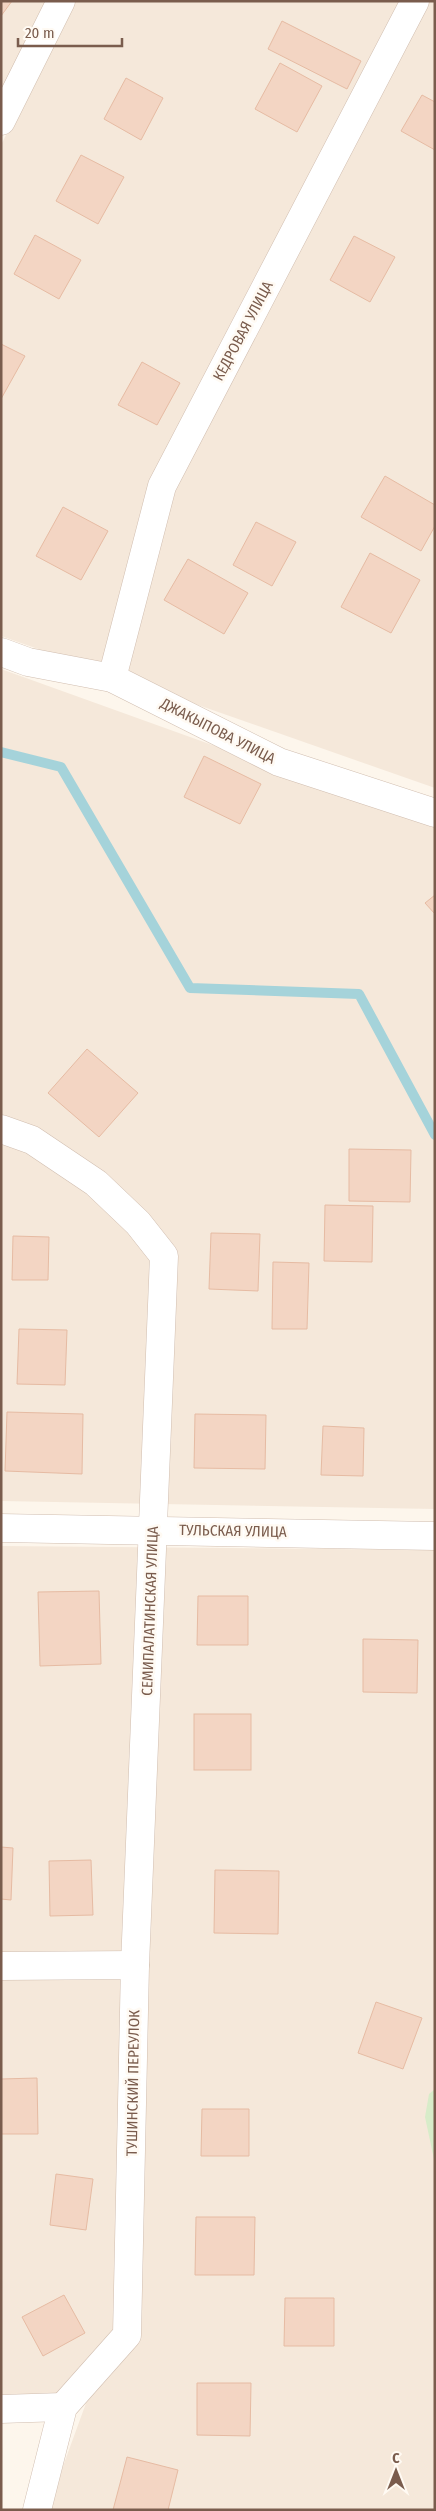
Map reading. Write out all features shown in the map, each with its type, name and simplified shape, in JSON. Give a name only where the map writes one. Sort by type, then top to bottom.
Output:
[{"type":"street","points":[[1,121],[61,1]]},
{"type":"street","name":"КЕДРОВАЯ УЛИЦА","points":[[112,678],[162,486],[415,1]]},
{"type":"street","name":"ДЖАКЫПОВА УЛИЦА","points":[[1,652],[28,662],[112,678],[278,762],[435,813]]},
{"type":"street","name":"СЕМИПАЛАТИНСКАЯ УЛИЦА","points":[[1,1129],[32,1140],[96,1183],[138,1223],[164,1256],[135,1966]]},
{"type":"street","name":"ТУЛЬСКАЯ УЛИЦА","points":[[1,1528],[153,1529],[435,1536]]},
{"type":"street","points":[[1,1966],[135,1966]]},
{"type":"street","name":"ТУШИНСКИЙ ПЕРЕУЛОК","points":[[63,2408],[127,2335],[135,1966]]},
{"type":"street","points":[[1,2409],[63,2408],[37,2510]]},
{"type":"shaded area","points":[[1,1],[46,1],[1,91]]},
{"type":"shaded area","points":[[74,1],[435,1],[435,788],[1,636],[1,145]]},
{"type":"shaded area","points":[[1,669],[435,825],[435,1509],[1,1501]]},
{"type":"shaded area","points":[[1,1546],[435,1550],[435,2510],[47,2510],[89,2395],[1,2396]]},
{"type":"green space","points":[[435,2089],[435,2164],[425,2117],[429,2094]]},
{"type":"building","points":[[1,1],[12,1],[1,16]]},
{"type":"building","points":[[282,21],[361,61],[347,89],[268,49]]},
{"type":"building","points":[[280,63],[322,86],[297,132],[255,109]]},
{"type":"building","points":[[126,78],[163,98],[141,140],[104,119]]},
{"type":"building","points":[[422,95],[435,102],[435,150],[401,131]]},
{"type":"building","points":[[81,155],[124,177],[98,224],[56,201]]},
{"type":"building","points":[[35,235],[81,260],[59,299],[14,274]]},
{"type":"building","points":[[354,236],[395,257],[370,302],[330,280]]},
{"type":"building","points":[[1,344],[25,356],[1,399]]},
{"type":"building","points":[[142,362],[180,383],[157,425],[118,405]]},
{"type":"building","points":[[385,476],[435,505],[435,526],[421,551],[361,517]]},
{"type":"building","points":[[63,507],[108,531],[81,580],[36,556]]},
{"type":"building","points":[[256,522],[296,542],[272,586],[233,565]]},
{"type":"building","points":[[370,553],[420,580],[391,633],[341,607]]},
{"type":"building","points":[[188,559],[248,593],[224,634],[164,600]]},
{"type":"building","points":[[204,756],[261,784],[240,824],[184,797]]},
{"type":"building","points":[[435,895],[435,914],[425,903]]},
{"type":"building","points":[[87,1049],[138,1093],[99,1137],[48,1093]]},
{"type":"building","points":[[349,1149],[411,1150],[410,1202],[349,1201]]},
{"type":"building","points":[[325,1205],[373,1206],[372,1262],[324,1261]]},
{"type":"building","points":[[211,1233],[260,1234],[258,1291],[209,1289]]},
{"type":"building","points":[[13,1236],[49,1237],[48,1280],[12,1280]]},
{"type":"building","points":[[273,1262],[309,1263],[307,1329],[272,1329]]},
{"type":"building","points":[[19,1329],[67,1330],[65,1385],[17,1384]]},
{"type":"building","points":[[7,1412],[83,1414],[82,1474],[5,1471]]},
{"type":"building","points":[[195,1414],[266,1415],[265,1469],[194,1468]]},
{"type":"building","points":[[323,1426],[364,1428],[363,1476],[321,1475]]},
{"type":"building","points":[[99,1591],[101,1664],[40,1666],[38,1592]]},
{"type":"building","points":[[198,1596],[248,1596],[248,1645],[197,1645]]},
{"type":"building","points":[[363,1639],[418,1640],[417,1693],[363,1692]]},
{"type":"building","points":[[194,1714],[251,1714],[251,1770],[194,1770]]},
{"type":"building","points":[[1,1847],[13,1848],[11,1900],[1,1899]]},
{"type":"building","points":[[91,1860],[93,1915],[50,1916],[49,1861]]},
{"type":"building","points":[[215,1870],[279,1871],[278,1934],[214,1933]]},
{"type":"building","points":[[376,2002],[422,2018],[403,2069],[358,2053]]},
{"type":"building","points":[[37,2078],[38,2134],[1,2134],[1,2079]]},
{"type":"building","points":[[202,2109],[249,2109],[249,2156],[201,2156]]},
{"type":"building","points":[[56,2174],[93,2179],[86,2230],[50,2225]]},
{"type":"building","points":[[196,2217],[255,2217],[254,2275],[195,2275]]},
{"type":"building","points":[[64,2295],[85,2333],[43,2356],[22,2317]]},
{"type":"building","points":[[285,2298],[334,2298],[334,2346],[284,2346]]},
{"type":"building","points":[[197,2383],[251,2383],[250,2436],[197,2435]]},
{"type":"building","points":[[127,2457],[178,2470],[168,2510],[113,2510]]},
{"type":"waterway","points":[[1,752],[61,767],[190,988],[359,994],[435,1135]]}]
